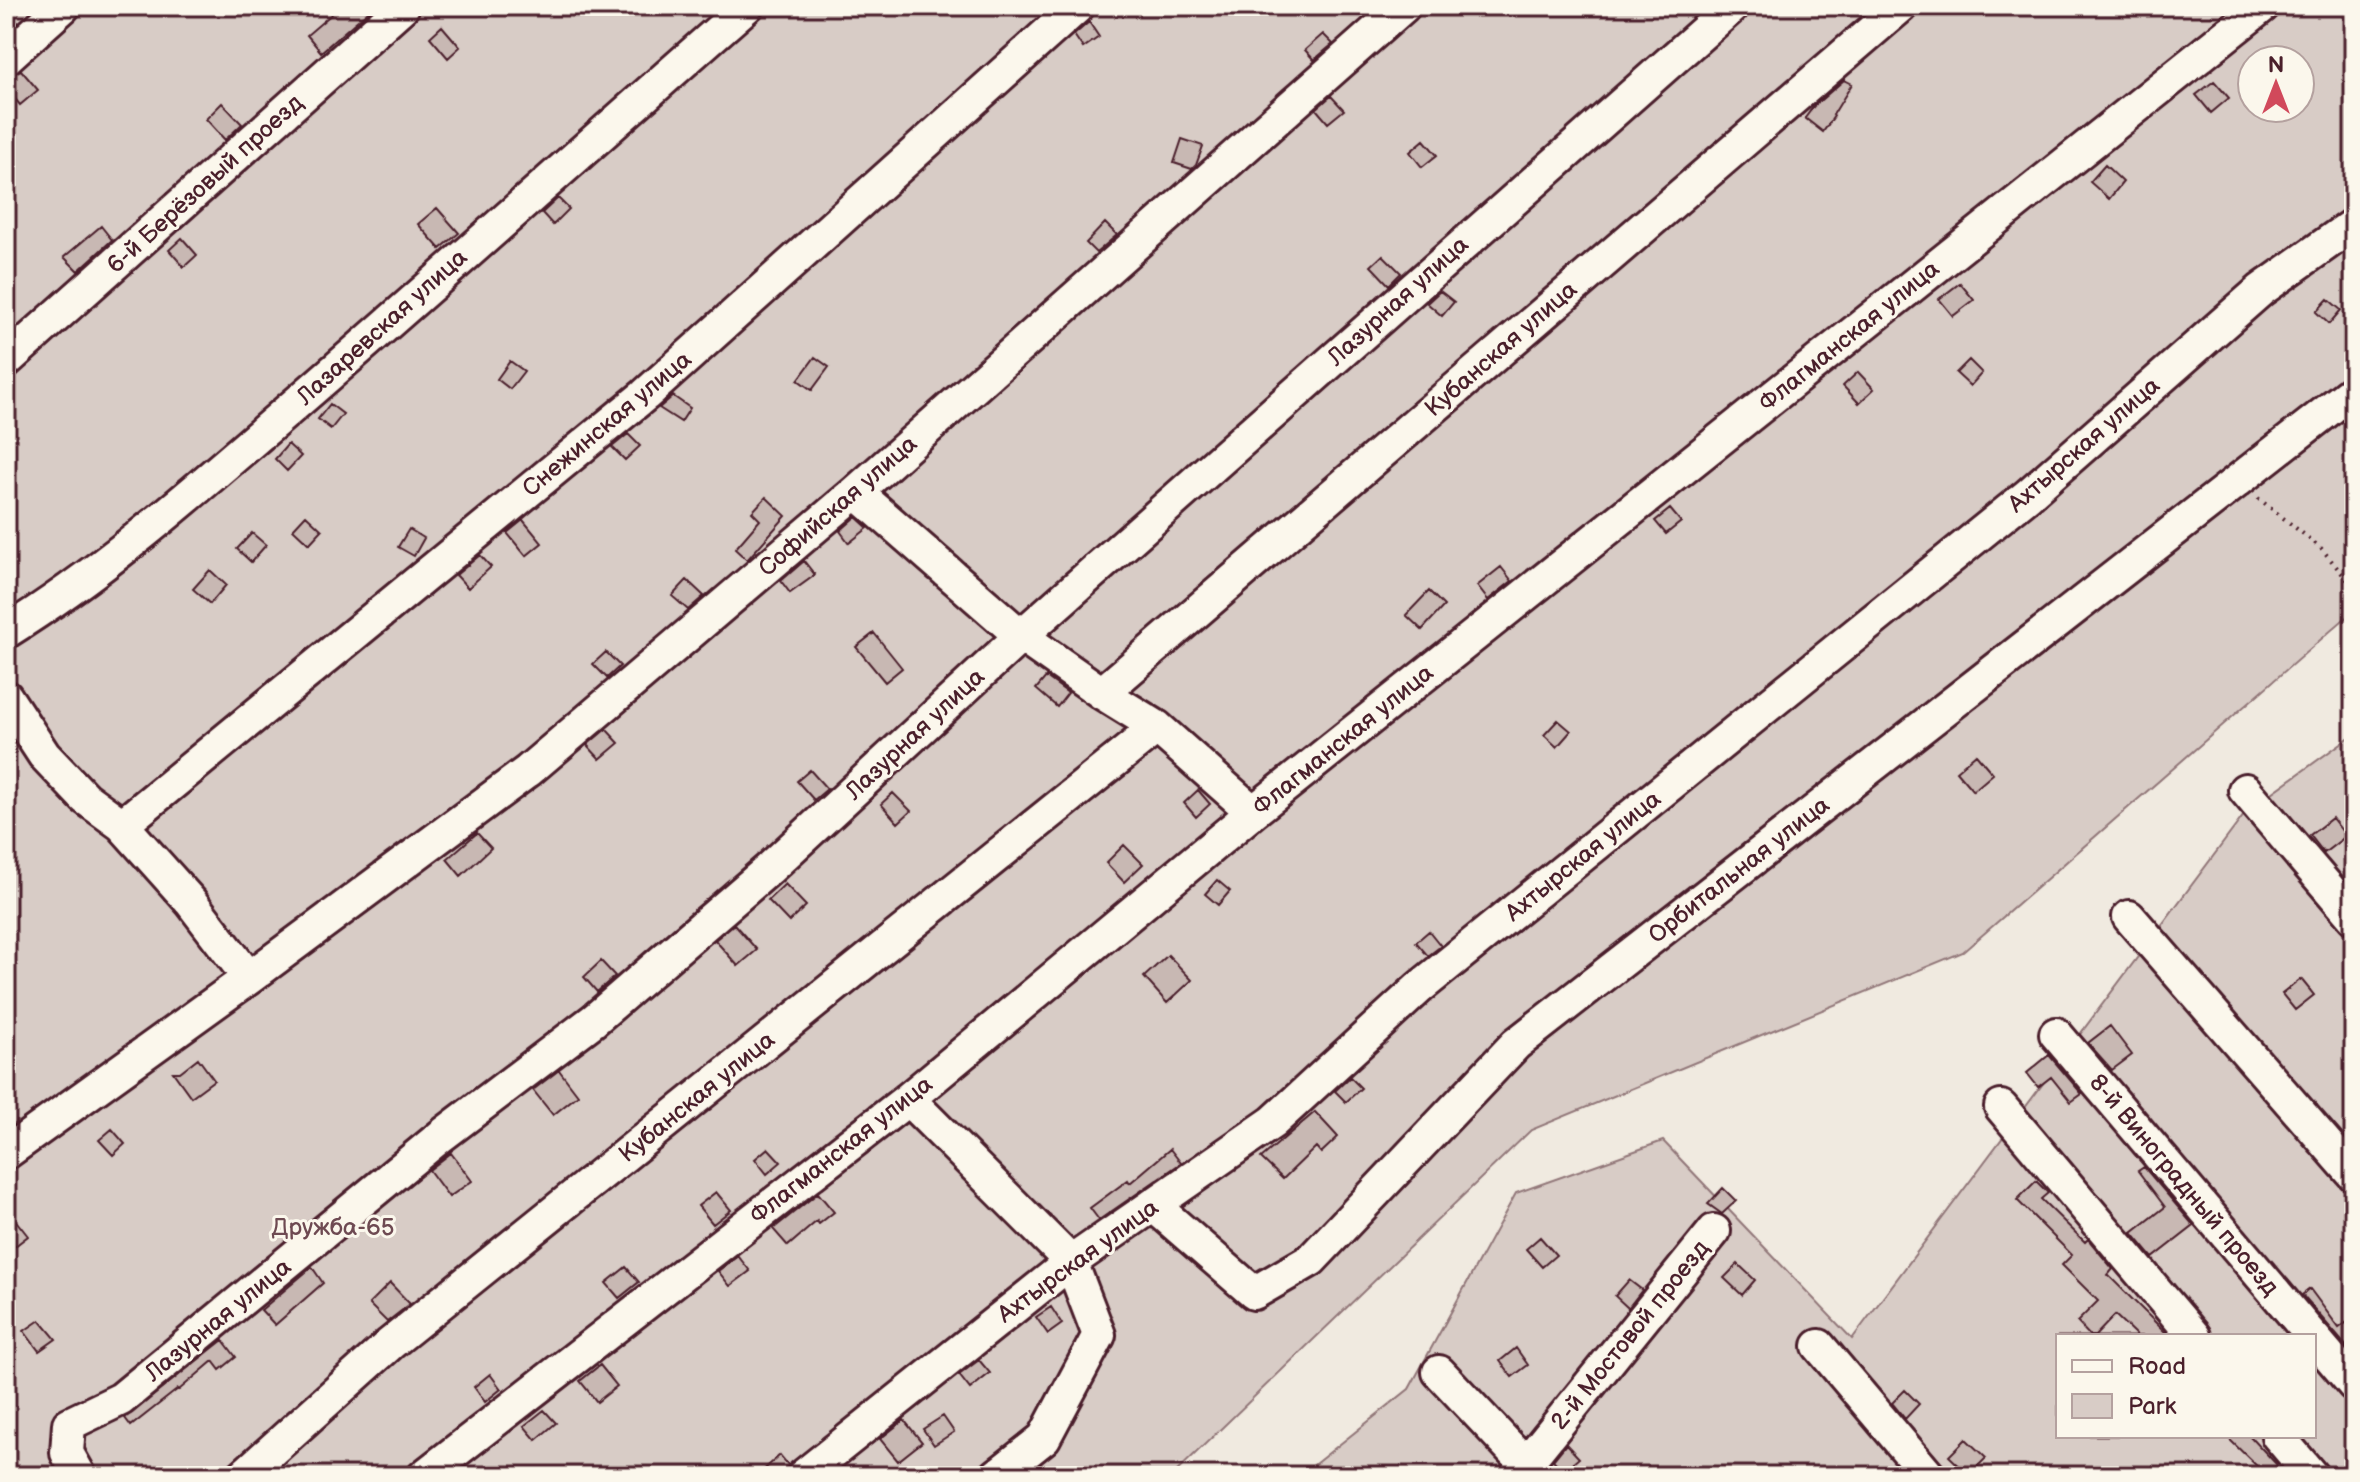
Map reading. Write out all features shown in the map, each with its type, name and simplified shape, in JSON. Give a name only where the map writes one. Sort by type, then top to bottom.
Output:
[{"type":"lane","points":[[6,58],[64,6]]},
{"type":"lane","name":"6-й Берёзовый проезд","points":[[6,361],[403,6]]},
{"type":"lane","name":"Лазаревская улица","points":[[6,632],[52,603],[183,500],[334,371],[747,6]]},
{"type":"lane","name":"Снежинская улица","points":[[122,825],[645,395],[1078,6]]},
{"type":"lane","name":"Софийская улица","points":[[6,1153],[528,771],[856,492],[1404,6]]},
{"type":"lane","name":"Лазурная улица","points":[[80,1476],[67,1453],[69,1424],[121,1399],[441,1136],[594,1020],[769,869],[1021,636],[1733,6]]},
{"type":"lane","name":"Кубанская улица","points":[[1102,693],[1901,6]]},
{"type":"lane","name":"Флагманская улица","points":[[424,1476],[908,1099],[1253,812],[2263,6]]},
{"type":"lane","name":"Ахтырская улица","points":[[803,1476],[1071,1262],[1273,1122],[1420,987],[2028,495],[2261,290],[2354,224]]},
{"type":"lane","name":"Орбитальная улица","points":[[1153,1205],[1254,1293],[1311,1260],[1516,1044],[2354,390]]},
{"type":"lane","points":[[856,492],[1021,636],[1157,727],[1253,812]]},
{"type":"lane","points":[[6,697],[44,755],[85,798],[122,825],[191,902],[249,978]]},
{"type":"lane","name":"Кубанская улица","points":[[243,1476],[390,1344],[1157,727]]},
{"type":"lane","points":[[2245,790],[2354,918]]},
{"type":"lane","points":[[2129,917],[2354,1175]]},
{"type":"lane","name":"8-й Виноградный проезд","points":[[2056,1034],[2310,1334]]},
{"type":"lane","points":[[908,1099],[1071,1262],[1099,1335],[1044,1438],[996,1476]]},
{"type":"lane","points":[[2001,1107],[2192,1334]]},
{"type":"lane","name":"2-й Мостовой проезд","points":[[1527,1472],[1714,1231]]},
{"type":"lane","name":"8-й Виноградный проезд","points":[[2316,1341],[2354,1385]]},
{"type":"lane","points":[[1819,1346],[1929,1476]]},
{"type":"lane","points":[[1439,1372],[1527,1472]]},
{"type":"lane","points":[[2280,1438],[2312,1476]]},
{"type":"path","points":[[2237,481],[2321,548],[2354,588]]},
{"type":"green space","name":"Дружба-65","points":[[6,6],[2354,6],[2354,606],[2350,614],[1963,952],[1531,1130],[1172,1476],[6,1476]]},
{"type":"green space","points":[[2354,734],[2354,1476],[1300,1476],[1409,1389],[1516,1193],[1663,1141],[1852,1339],[2247,811]]},
{"type":"building","points":[[341,6],[374,6],[321,52],[307,35]]},
{"type":"building","points":[[1089,22],[1099,37],[1083,48],[1074,35]]},
{"type":"building","points":[[442,26],[460,47],[448,58],[430,37]]},
{"type":"building","points":[[1323,34],[1333,44],[1314,60],[1305,50]]},
{"type":"building","points":[[21,70],[38,90],[20,105],[6,88],[6,76]]},
{"type":"building","points":[[1844,80],[1852,84],[1823,132],[1805,118]]},
{"type":"building","points":[[2214,81],[2229,98],[2211,113],[2196,95]]},
{"type":"building","points":[[1331,96],[1344,110],[1328,123],[1316,109]]},
{"type":"building","points":[[222,103],[242,124],[225,140],[206,119]]},
{"type":"building","points":[[1182,139],[1203,146],[1192,169],[1174,163]]},
{"type":"building","points":[[1424,140],[1437,155],[1422,167],[1410,152]]},
{"type":"building","points":[[2105,165],[2123,182],[2109,199],[2090,182]]},
{"type":"building","points":[[558,198],[569,209],[553,225],[542,213]]},
{"type":"building","points":[[437,208],[459,233],[440,249],[418,224]]},
{"type":"building","points":[[1105,223],[1117,235],[1096,253],[1086,243]]},
{"type":"building","points":[[101,226],[112,240],[78,271],[64,257]]},
{"type":"building","points":[[182,238],[197,255],[184,267],[169,250]]},
{"type":"building","points":[[1383,255],[1401,273],[1389,285],[1371,266]]},
{"type":"building","points":[[1960,283],[1974,300],[1953,316],[1939,299]]},
{"type":"building","points":[[1440,291],[1454,302],[1442,316],[1427,303]]},
{"type":"building","points":[[2328,299],[2341,310],[2329,324],[2316,312]]},
{"type":"building","points":[[815,357],[829,367],[812,390],[798,380]]},
{"type":"building","points":[[1969,360],[1982,373],[1970,386],[1956,373]]},
{"type":"building","points":[[510,361],[524,371],[510,389],[497,379]]},
{"type":"building","points":[[1858,372],[1874,389],[1859,403],[1843,386]]},
{"type":"building","points":[[673,396],[690,408],[681,422],[659,408]]},
{"type":"building","points":[[330,404],[343,414],[331,429],[318,419]]},
{"type":"building","points":[[628,434],[640,446],[625,460],[612,447]]},
{"type":"building","points":[[288,444],[301,456],[287,471],[275,459]]},
{"type":"building","points":[[766,497],[786,516],[747,560],[735,549],[760,520],[752,512]]},
{"type":"building","points":[[1670,509],[1681,522],[1666,534],[1655,521]]},
{"type":"building","points":[[306,515],[322,530],[309,544],[293,529]]},
{"type":"building","points":[[856,517],[868,528],[849,543],[840,531]]},
{"type":"building","points":[[523,520],[542,543],[526,556],[507,533]]},
{"type":"building","points":[[409,529],[424,538],[414,556],[398,547]]},
{"type":"building","points":[[252,533],[266,545],[251,562],[237,549]]},
{"type":"building","points":[[480,555],[491,567],[468,588],[456,575]]},
{"type":"building","points":[[804,561],[815,575],[790,593],[781,581]]},
{"type":"building","points":[[1501,567],[1512,581],[1488,600],[1477,586]]},
{"type":"building","points":[[210,570],[226,585],[210,604],[193,589]]},
{"type":"building","points":[[687,580],[704,596],[688,610],[672,596]]},
{"type":"building","points":[[1429,591],[1444,606],[1422,630],[1406,615]]},
{"type":"building","points":[[874,633],[902,668],[885,682],[856,647]]},
{"type":"building","points":[[606,652],[620,666],[607,678],[593,664]]},
{"type":"building","points":[[1046,677],[1068,693],[1057,707],[1036,689]]},
{"type":"building","points":[[1558,720],[1571,731],[1557,747],[1544,735]]},
{"type":"building","points":[[606,729],[619,743],[600,759],[587,745]]},
{"type":"building","points":[[1976,754],[1993,774],[1973,791],[1956,771]]},
{"type":"building","points":[[810,770],[827,789],[814,800],[797,781]]},
{"type":"building","points":[[1198,790],[1210,804],[1196,817],[1184,803]]},
{"type":"building","points":[[893,793],[911,811],[898,823],[881,804]]},
{"type":"building","points":[[2332,818],[2346,836],[2324,853],[2310,835]]},
{"type":"building","points":[[477,833],[491,848],[461,876],[447,859]]},
{"type":"building","points":[[1124,845],[1143,864],[1124,882],[1106,863]]},
{"type":"building","points":[[1217,880],[1230,891],[1218,905],[1205,894]]},
{"type":"building","points":[[785,884],[806,906],[789,922],[768,900]]},
{"type":"building","points":[[734,924],[757,950],[738,966],[715,940]]},
{"type":"building","points":[[1429,931],[1441,946],[1428,956],[1416,942]]},
{"type":"building","points":[[1168,955],[1192,980],[1167,1003],[1144,977]]},
{"type":"building","points":[[601,961],[615,976],[597,992],[584,977]]},
{"type":"building","points":[[2301,979],[2314,995],[2295,1010],[2282,994]]},
{"type":"building","points":[[2110,1026],[2132,1055],[2112,1070],[2088,1043]]},
{"type":"building","points":[[2049,1055],[2082,1094],[2071,1102],[2051,1077],[2038,1087],[2027,1073]]},
{"type":"building","points":[[198,1058],[214,1080],[191,1097],[173,1072],[180,1072]]},
{"type":"building","points":[[559,1070],[578,1095],[553,1115],[533,1090]]},
{"type":"building","points":[[1350,1077],[1361,1088],[1346,1102],[1335,1091]]},
{"type":"building","points":[[1315,1112],[1338,1137],[1321,1153],[1316,1147],[1283,1179],[1261,1158]]},
{"type":"building","points":[[112,1129],[125,1144],[113,1155],[99,1140]]},
{"type":"building","points":[[768,1148],[781,1162],[767,1174],[755,1159]]},
{"type":"building","points":[[1170,1149],[1181,1163],[1099,1220],[1090,1208],[1128,1180],[1130,1183]]},
{"type":"building","points":[[451,1153],[472,1181],[449,1197],[429,1170]]},
{"type":"building","points":[[2144,1167],[2194,1226],[2153,1258],[2132,1233],[2165,1207],[2138,1171]]},
{"type":"building","points":[[2036,1181],[2048,1193],[2041,1199],[2085,1242],[2088,1239],[2113,1269],[2108,1275],[2167,1334],[2135,1334],[2115,1315],[2097,1334],[2088,1334],[2077,1322],[2098,1301],[2062,1265],[2072,1255],[2017,1200]]},
{"type":"building","points":[[1723,1188],[1736,1201],[1722,1214],[1708,1204]]},
{"type":"building","points":[[716,1192],[731,1210],[713,1224],[698,1206]]},
{"type":"building","points":[[818,1193],[834,1212],[819,1224],[817,1221],[788,1246],[773,1229]]},
{"type":"building","points":[[6,1208],[28,1236],[6,1253]]},
{"type":"building","points":[[1540,1237],[1556,1255],[1542,1267],[1526,1249]]},
{"type":"building","points":[[738,1256],[750,1271],[730,1286],[718,1271]]},
{"type":"building","points":[[1738,1264],[1755,1280],[1742,1295],[1724,1278]]},
{"type":"building","points":[[312,1267],[323,1283],[275,1325],[261,1310]]},
{"type":"building","points":[[626,1267],[639,1282],[619,1298],[606,1283]]},
{"type":"building","points":[[1629,1280],[1642,1290],[1628,1308],[1615,1296]]},
{"type":"building","points":[[390,1283],[410,1304],[387,1322],[369,1304]]},
{"type":"building","points":[[2310,1289],[2339,1328],[2354,1317],[2354,1342],[2347,1347],[2302,1295]]},
{"type":"building","points":[[1051,1307],[1062,1324],[1048,1334],[1036,1317]]},
{"type":"building","points":[[40,1320],[56,1339],[39,1351],[24,1331]]},
{"type":"building","points":[[223,1340],[236,1357],[220,1370],[213,1361],[131,1426],[125,1418]]},
{"type":"building","points":[[1516,1348],[1528,1365],[1512,1377],[1500,1361]]},
{"type":"building","points":[[979,1360],[990,1373],[970,1389],[959,1375]]},
{"type":"building","points":[[600,1365],[617,1386],[597,1402],[580,1381]]},
{"type":"building","points":[[490,1374],[501,1389],[485,1402],[474,1387]]},
{"type":"building","points":[[1905,1390],[1919,1404],[1905,1419],[1892,1403]]},
{"type":"building","points":[[544,1410],[556,1423],[536,1440],[524,1426]]},
{"type":"building","points":[[943,1416],[954,1432],[934,1445],[923,1429]]},
{"type":"building","points":[[904,1420],[922,1442],[898,1461],[880,1439]]},
{"type":"building","points":[[2228,1438],[2252,1438],[2277,1465],[2267,1476]]},
{"type":"building","points":[[1966,1439],[1986,1458],[1969,1475],[1949,1456]]},
{"type":"building","points":[[1566,1444],[1579,1458],[1564,1471],[1553,1460]]},
{"type":"building","points":[[780,1455],[788,1465],[784,1476],[757,1476]]}]
